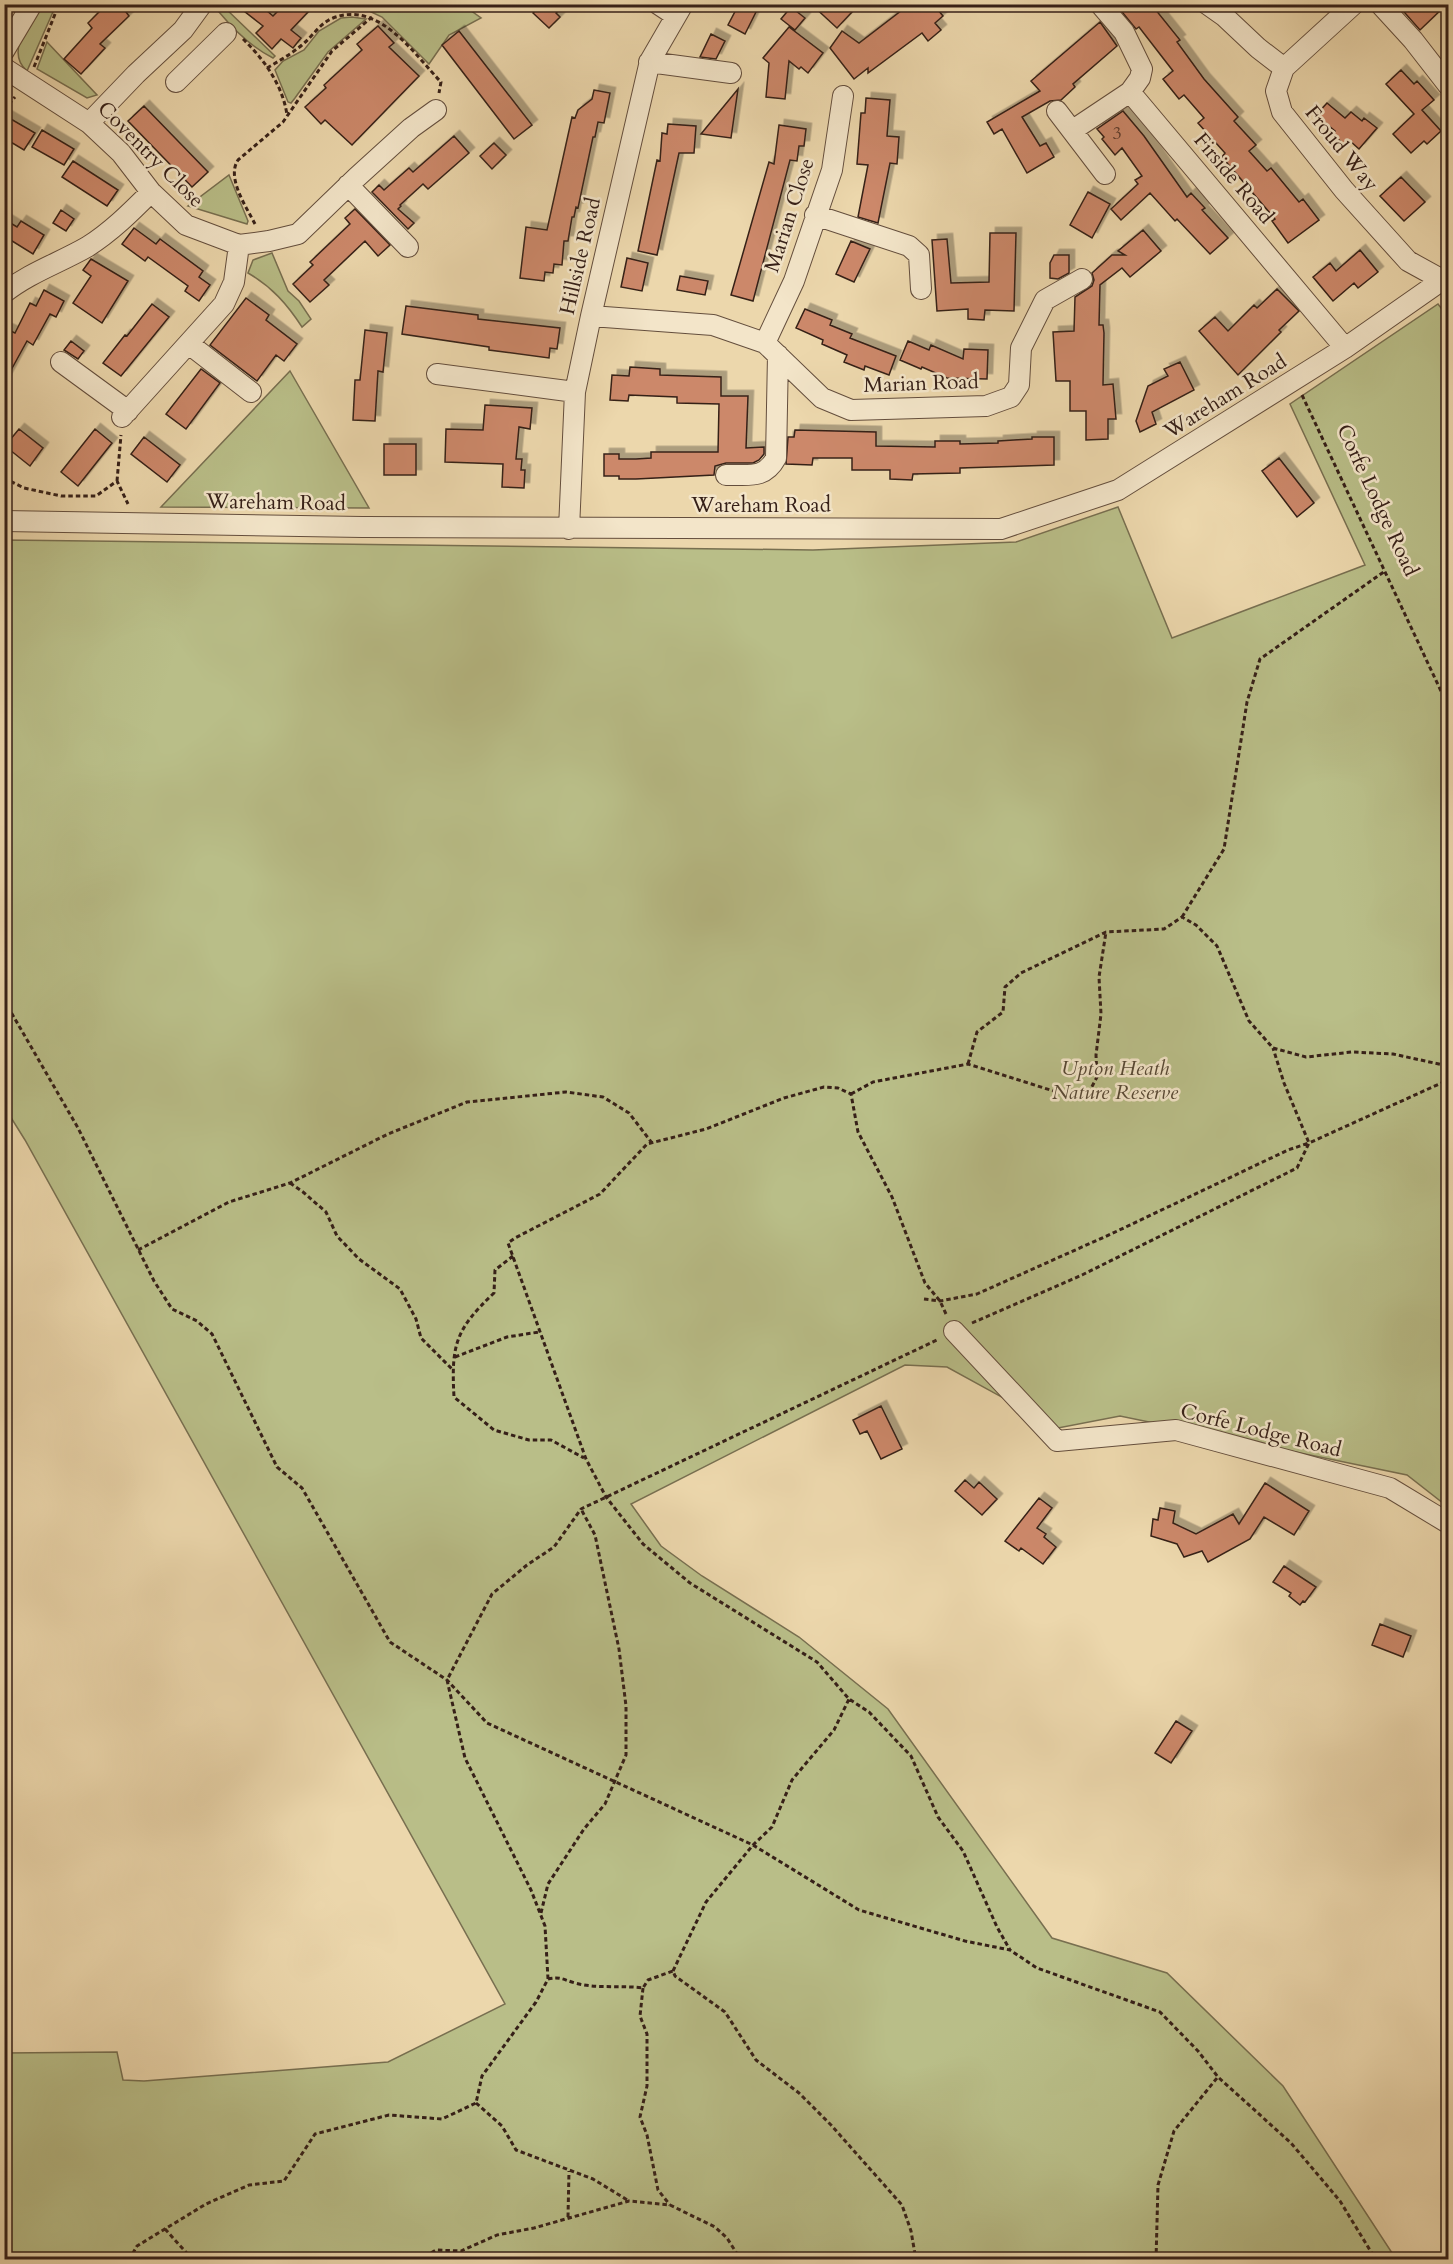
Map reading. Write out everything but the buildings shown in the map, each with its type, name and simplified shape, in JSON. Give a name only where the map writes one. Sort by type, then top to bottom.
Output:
[{"type":"street","points":[[4,51],[32,4]]},
{"type":"street","points":[[89,123],[183,30],[202,4]]},
{"type":"street","points":[[658,4],[679,10]]},
{"type":"street","points":[[1073,130],[1130,92],[1140,78],[1142,69],[1124,32],[1100,4]]},
{"type":"street","points":[[1215,7],[1284,69],[1354,4]]},
{"type":"street","points":[[1380,4],[1449,85]]},
{"type":"street","name":"Hillside Road","points":[[569,528],[575,392],[591,316],[649,62],[679,10]]},
{"type":"street","points":[[162,50],[181,77],[232,34]]},
{"type":"street","points":[[649,62],[730,73]]},
{"type":"street","name":"Coventry Close","points":[[4,68],[89,123],[120,153],[151,192],[186,225],[239,245],[298,234],[411,128],[436,110]]},
{"type":"street","name":"Froud Way","points":[[1284,69],[1276,91],[1282,112],[1344,190],[1408,261],[1447,279]]},
{"type":"street","name":"Firside Road","points":[[1130,92],[1346,348]]},
{"type":"street","name":"Marian Close","points":[[771,349],[832,170],[843,96]]},
{"type":"street","points":[[1058,111],[1105,174]]},
{"type":"street","points":[[348,186],[408,247]]},
{"type":"street","points":[[4,293],[39,270],[88,246],[123,220],[151,192]]},
{"type":"street","points":[[815,215],[909,246],[919,255],[921,289]]},
{"type":"street","points":[[61,362],[125,414],[224,304],[234,282],[239,245]]},
{"type":"street","name":"Marian Road","points":[[591,316],[713,325],[771,349],[822,398],[851,410],[987,406],[1011,397],[1019,385],[1021,348],[1045,300],[1082,279]]},
{"type":"street","name":"Wareham Road","points":[[4,521],[138,525],[1001,529],[1118,490],[1295,381],[1447,279]]},
{"type":"street","points":[[189,344],[251,392]]},
{"type":"street","points":[[726,475],[761,474],[771,468],[776,458],[771,349]]},
{"type":"street","points":[[436,374],[575,392]]},
{"type":"street","name":"Corfe Lodge Road","points":[[954,1331],[1057,1441],[1176,1430],[1390,1488],[1449,1523]]},
{"type":"path","points":[[28,82],[60,4]]},
{"type":"path","points":[[267,68],[305,43],[316,30],[333,18],[350,14],[372,16],[386,24],[441,82],[436,110]]},
{"type":"path","points":[[251,228],[257,226],[242,199],[234,177],[234,166],[283,122],[332,51],[372,16]]},
{"type":"path","points":[[232,34],[267,68],[281,90],[287,116]]},
{"type":"path","name":"Corfe Lodge Road","points":[[1295,381],[1449,706]]},
{"type":"path","points":[[125,414],[117,481],[138,525]]},
{"type":"path","points":[[4,478],[24,488],[61,496],[96,496],[117,481]]},
{"type":"path","points":[[968,1064],[977,1032],[1003,1012],[1005,987],[1021,973],[1106,932],[1164,929],[1182,917],[1224,849],[1247,702],[1260,659],[1385,571]]},
{"type":"path","points":[[477,2103],[482,2076],[536,2002],[548,1979],[545,1926],[541,1914],[465,1758],[447,1680],[492,1594],[527,1565],[554,1547],[581,1509],[954,1331],[1082,1275],[1297,1168],[1309,1143],[1284,1083],[1273,1048],[1249,1022],[1217,946],[1196,925],[1182,917]]},
{"type":"path","points":[[851,1094],[873,1082],[968,1064],[1063,1094],[1079,1096],[1088,1094],[1097,1077],[1096,1055],[1101,1014],[1099,977],[1106,932]]},
{"type":"path","points":[[4,1000],[78,1128],[138,1250],[172,1309],[197,1321],[212,1334],[277,1467],[302,1488],[390,1642],[447,1680],[487,1723],[753,1845],[859,1910],[965,1941],[1011,1950],[1037,1968],[1160,2012],[1198,2051],[1218,2078],[1291,2143],[1340,2201],[1376,2259]]},
{"type":"path","points":[[1273,1048],[1306,1057],[1352,1052],[1393,1054],[1449,1066]]},
{"type":"path","points":[[924,1299],[940,1301],[977,1294],[1111,1234],[1288,1150],[1309,1143],[1449,1080]]},
{"type":"path","points":[[851,1094],[838,1088],[824,1087],[784,1098],[706,1129],[647,1144],[600,1194],[515,1238],[508,1244],[586,1459],[606,1497],[643,1544],[690,1583],[817,1662],[849,1699],[869,1712],[910,1756],[938,1817],[963,1851],[997,1927],[1011,1950]]},
{"type":"path","points":[[138,1250],[229,1202],[290,1183],[388,1134],[467,1102],[566,1092],[603,1097],[629,1113],[652,1143]]},
{"type":"path","points":[[851,1094],[858,1132],[892,1197],[925,1283],[940,1301],[954,1331]]},
{"type":"path","points":[[290,1183],[326,1212],[337,1236],[359,1259],[400,1288],[416,1319],[421,1338],[452,1369]]},
{"type":"path","points":[[514,1256],[495,1270],[494,1293],[472,1313],[458,1336],[452,1369],[454,1396],[494,1430],[529,1440],[551,1440],[586,1459]]},
{"type":"path","points":[[454,1357],[507,1337],[540,1332]]},
{"type":"path","points":[[541,1914],[548,1884],[584,1829],[604,1804],[616,1782],[626,1755],[626,1706],[620,1649],[595,1535],[581,1509]]},
{"type":"path","points":[[670,2205],[658,2190],[647,2135],[640,2117],[647,2086],[647,2034],[640,2016],[641,1991],[648,1980],[673,1971],[706,1902],[753,1845],[772,1827],[792,1780],[834,1730],[849,1699]]},
{"type":"path","points":[[673,1971],[675,1976],[725,2012],[756,2060],[807,2102],[902,2205],[911,2231],[916,2259]]},
{"type":"path","points":[[548,1979],[560,1976],[574,1983],[596,1987],[643,1988]]},
{"type":"path","points":[[1156,2259],[1158,2185],[1174,2131],[1218,2078]]},
{"type":"path","points":[[477,2103],[502,2126],[516,2150],[601,2183],[629,2201]]},
{"type":"path","points":[[129,2259],[137,2246],[186,2215],[249,2185],[284,2181],[315,2134],[389,2115],[442,2119],[477,2103]]},
{"type":"path","points":[[568,2218],[569,2170]]},
{"type":"path","points":[[418,2259],[436,2250],[461,2251],[497,2235],[534,2228],[629,2201],[670,2205],[715,2227],[727,2238],[741,2259]]},
{"type":"path","points":[[165,2229],[193,2259]]},
{"type":"green space","points":[[41,5],[56,5],[27,71],[18,55],[19,47],[25,29]]},
{"type":"green space","points":[[338,5],[463,5],[481,18],[449,35],[429,64],[382,17],[365,9],[340,10]]},
{"type":"green space","points":[[224,7],[275,56],[273,58],[237,32],[219,12]]},
{"type":"green space","points":[[341,18],[366,19],[328,52],[291,103],[288,102],[275,70],[283,61],[304,50],[319,31]]},
{"type":"green space","points":[[47,42],[97,95],[87,98],[37,69]]},
{"type":"green space","points":[[229,175],[248,221],[247,224],[188,206]]},
{"type":"green space","points":[[272,253],[288,291],[299,301],[311,319],[302,327],[278,297],[248,273],[253,260]]},
{"type":"green space","name":"Upton Heath Nature Reserve","points":[[1438,304],[1448,317],[1448,1507],[1407,1475],[1120,1416],[1058,1428],[947,1367],[905,1365],[631,1504],[661,1546],[702,1576],[799,1637],[888,1709],[1052,1938],[1167,1973],[1283,2086],[1396,2259],[5,2259],[5,2053],[117,2052],[123,2080],[144,2081],[388,2062],[505,2004],[25,1140],[5,1108],[5,540],[813,550],[1016,542],[1118,507],[1172,638],[1365,565],[1290,404]]},
{"type":"green space","points":[[290,371],[369,508],[161,507]]}]
